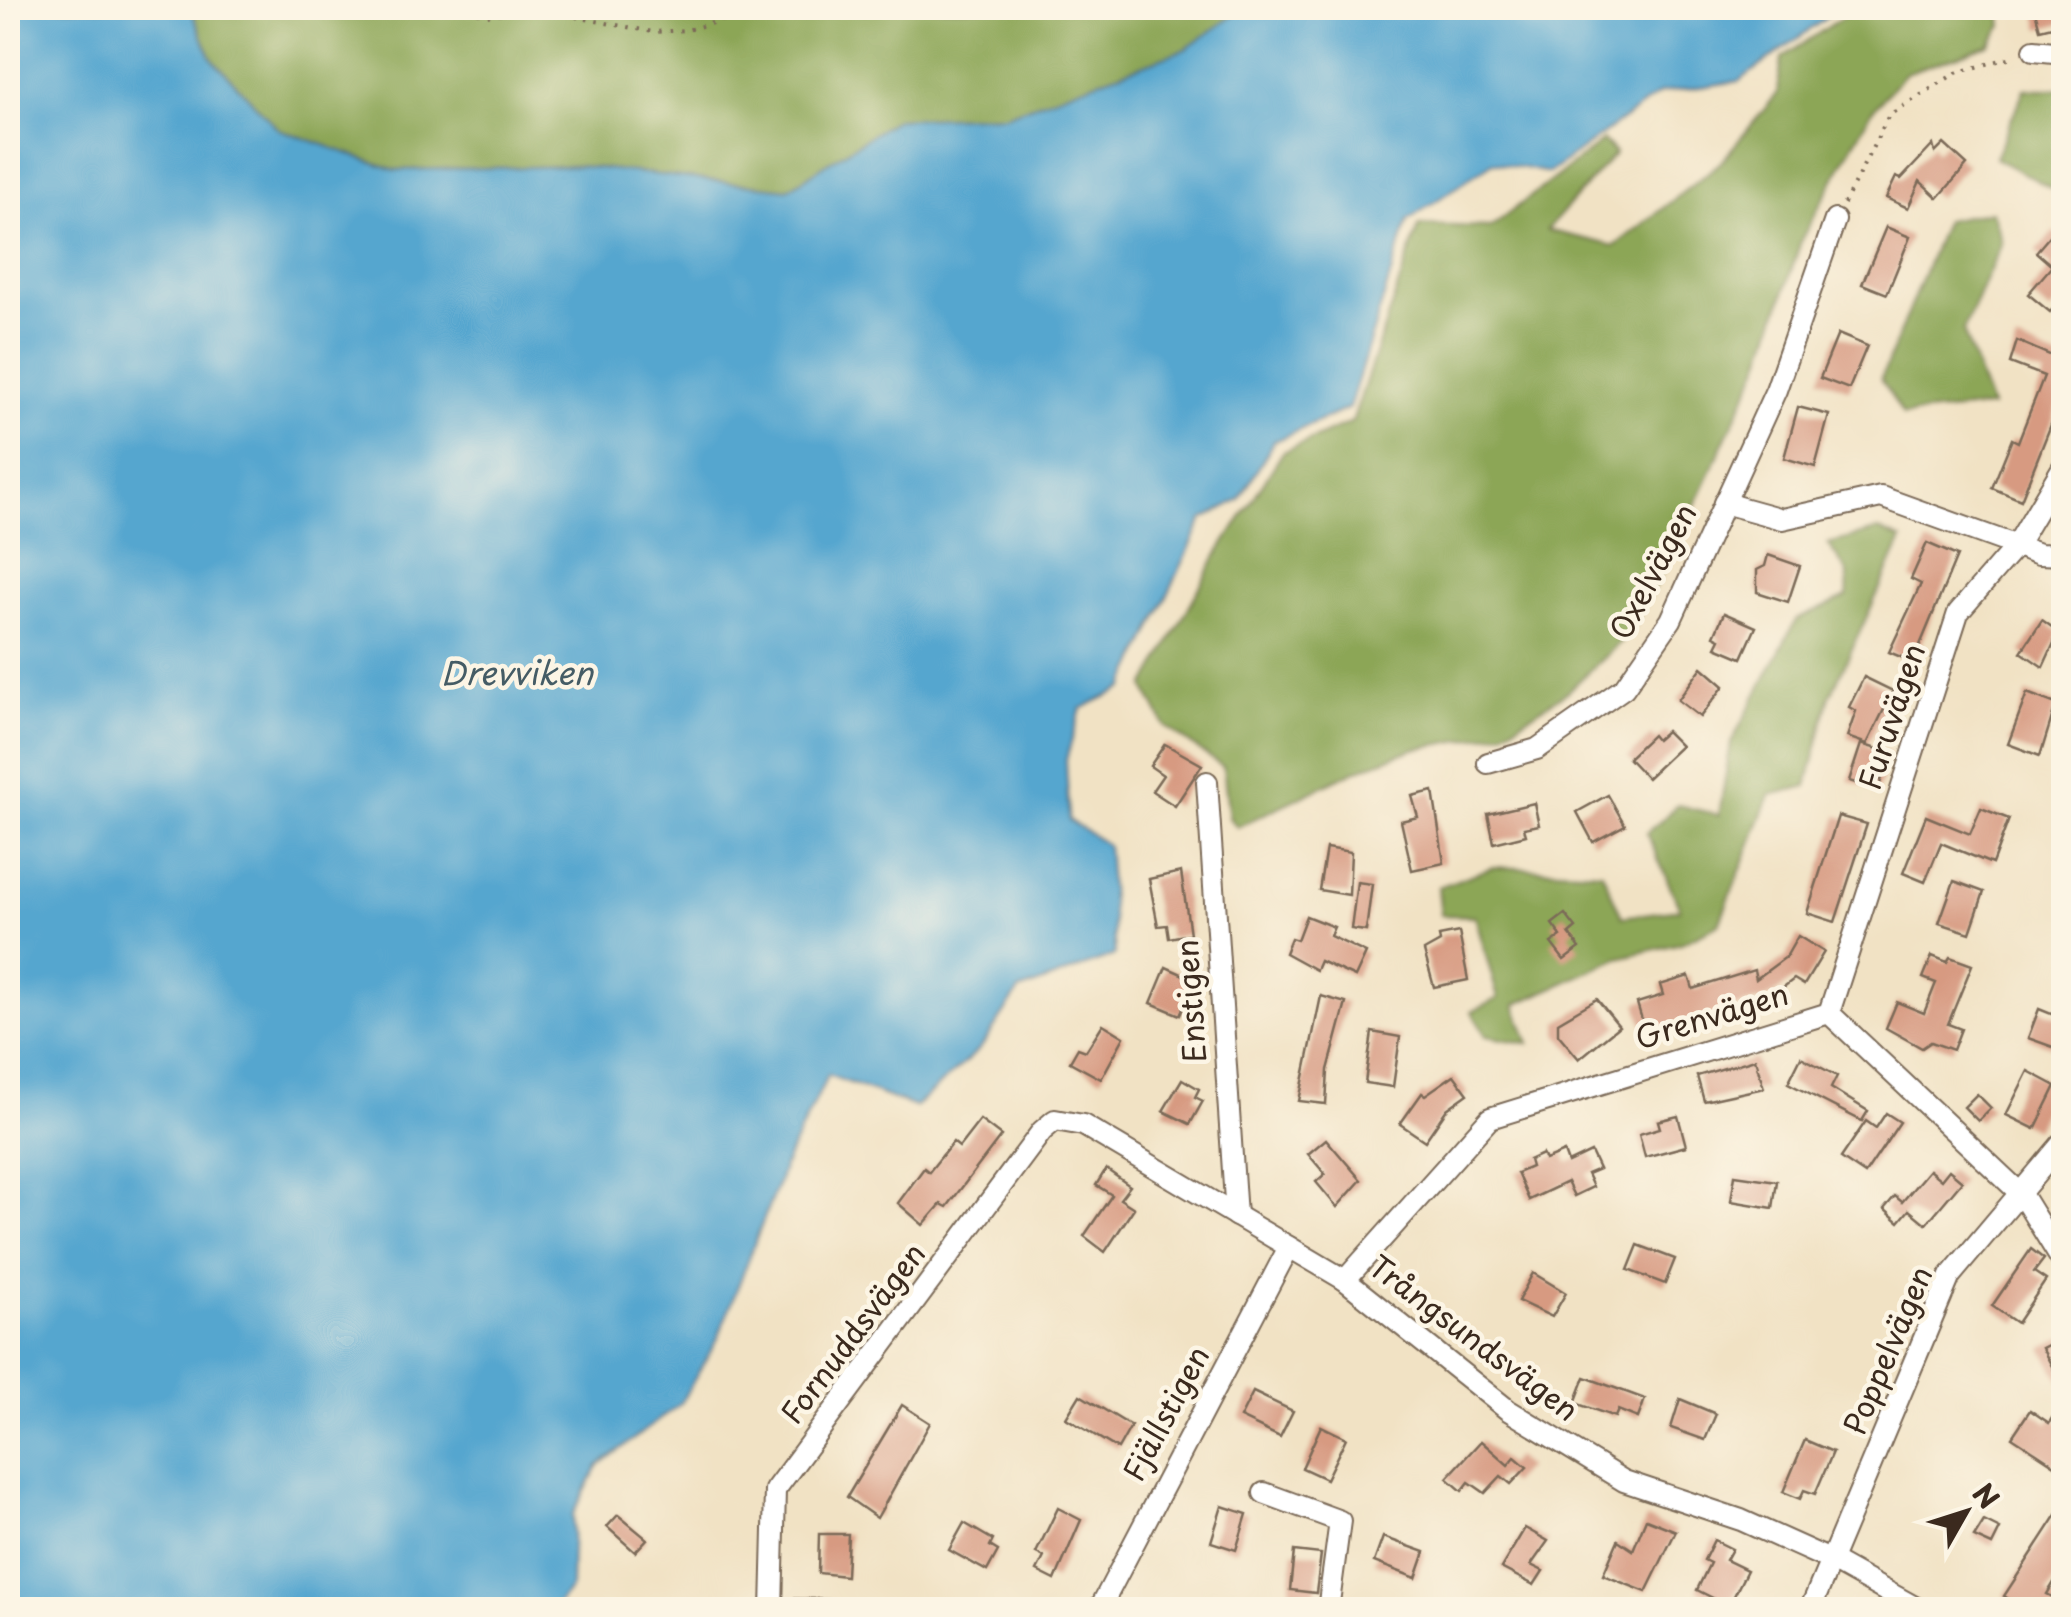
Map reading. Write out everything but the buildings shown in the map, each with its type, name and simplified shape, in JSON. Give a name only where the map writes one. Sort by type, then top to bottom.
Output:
[{"type":"street","points":[[2034,50],[2064,53]]},
{"type":"street","name":"Oxelvägen","points":[[1488,763],[1537,749],[1624,688],[1670,620],[1776,390],[1835,220]]},
{"type":"street","name":"Furuvägen","points":[[1829,1012],[1958,613],[2016,546],[2064,465]]},
{"type":"street","name":"Oxelvägen","points":[[1724,503],[1782,520],[1881,497],[2039,554],[2064,555]]},
{"type":"street","name":"Enstigen","points":[[1207,782],[1236,1216]]},
{"type":"street","name":"Grenvägen","points":[[1344,1280],[1490,1118],[1829,1012],[2022,1194],[2064,1264]]},
{"type":"street","name":"Trångsundsvägen","points":[[1056,1120],[1083,1125],[1344,1280],[1508,1410],[1624,1481],[1742,1520],[1830,1560],[1920,1610]]},
{"type":"street","name":"Fornuddsvägen","points":[[772,1609],[774,1490],[1042,1132],[1056,1120]]},
{"type":"street","name":"Poppelvägen","points":[[1810,1610],[1899,1406],[1950,1276],[2064,1141]]},
{"type":"street","name":"Fjällstigen","points":[[1099,1610],[1289,1247]]},
{"type":"street","points":[[1264,1493],[1340,1521],[1328,1610]]},
{"type":"street","points":[[772,1609],[834,1610]]},
{"type":"path","points":[[456,8],[487,15],[540,8]]},
{"type":"path","points":[[571,8],[575,17],[653,32],[687,30],[746,14],[838,13],[859,8]]},
{"type":"path","points":[[1835,220],[1889,114],[1956,73],[2034,50]]},
{"type":"green space","points":[[190,8],[1244,8],[1186,49],[1005,115],[896,119],[788,189],[579,166],[395,170],[278,129],[211,57]]},
{"type":"green space","points":[[1856,8],[2000,8],[2003,26],[1989,45],[1905,73],[1871,112],[1802,238],[1761,363],[1682,533],[1629,634],[1568,691],[1504,732],[1414,749],[1356,770],[1237,827],[1229,818],[1223,767],[1165,726],[1145,687],[1218,554],[1283,452],[1352,422],[1419,225],[1491,227],[1603,141],[1615,153],[1547,230],[1615,246],[1720,163],[1777,94],[1782,58]]},
{"type":"green space","points":[[2024,89],[2063,89],[2063,201],[2053,189],[1995,158]]},
{"type":"green space","points":[[1992,211],[2002,243],[1963,331],[1991,407],[1903,415],[1881,379],[1945,220]]},
{"type":"green space","points":[[1879,530],[1902,540],[1829,699],[1807,786],[1770,795],[1719,924],[1681,943],[1618,958],[1515,1005],[1529,1044],[1486,1036],[1472,1012],[1498,998],[1475,916],[1441,915],[1438,887],[1493,867],[1602,872],[1622,917],[1680,909],[1647,833],[1678,805],[1719,815],[1731,743],[1796,620],[1847,597],[1848,573],[1828,544]]},
{"type":"water","name":"Drevviken","points":[[8,8],[190,8],[211,57],[278,129],[395,170],[579,166],[788,189],[896,119],[1005,115],[1186,49],[1244,8],[1840,8],[1739,81],[1660,93],[1549,173],[1493,162],[1408,220],[1349,408],[1274,441],[1240,499],[1203,520],[1124,688],[1081,709],[1066,760],[1069,820],[1107,845],[1115,955],[1019,991],[980,1049],[915,1107],[828,1075],[789,1154],[718,1338],[680,1404],[598,1466],[573,1514],[571,1587],[553,1609],[8,1610]]}]
